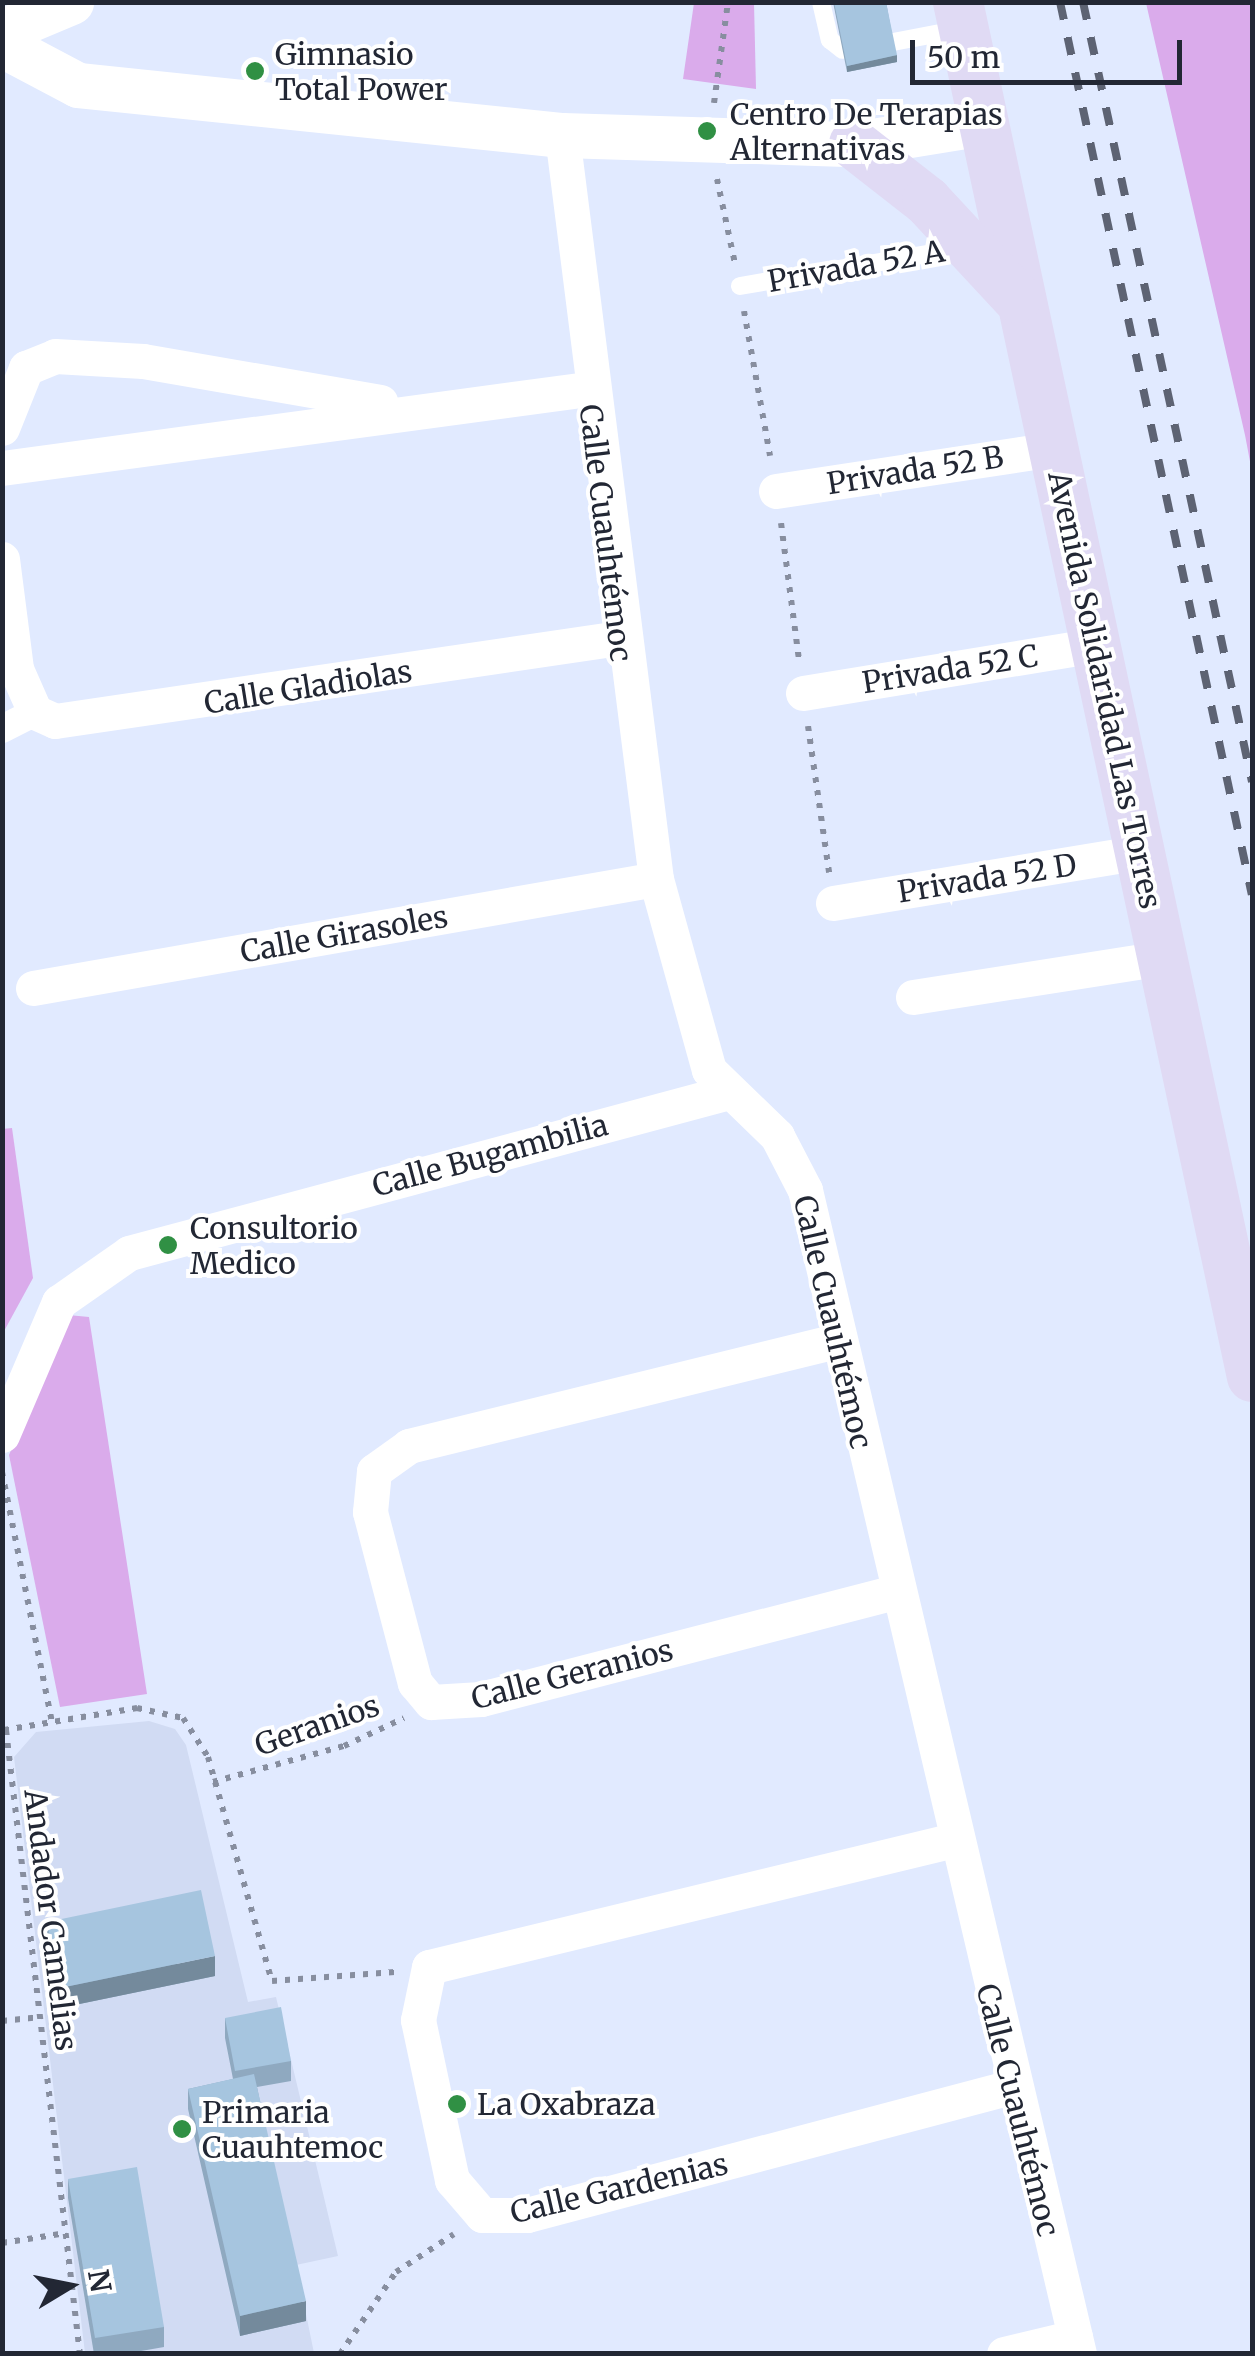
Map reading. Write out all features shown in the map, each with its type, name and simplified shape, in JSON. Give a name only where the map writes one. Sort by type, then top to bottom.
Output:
[{"type":"main road","name":"Avenida Solidaridad Las Torres","points":[[961,16],[1252,1377]]},
{"type":"main road","points":[[854,144],[972,246],[1022,303]]},
{"type":"street","points":[[2,31],[71,2]]},
{"type":"street","points":[[2,45],[78,86],[562,135],[854,144],[983,123]]},
{"type":"street","name":"Calle Cuauhtémoc","points":[[562,135],[618,638],[656,879],[697,1046],[725,1093],[795,1163],[1011,2088],[1077,2345]]},
{"type":"street","points":[[2,428],[38,359],[143,361],[411,407]]},
{"type":"street","points":[[2,468],[411,407],[588,389]]},
{"type":"street","name":"Privada 52 B","points":[[776,492],[1054,450]]},
{"type":"street","points":[[2,559],[16,668],[35,712],[2,729]]},
{"type":"street","name":"Calle Gladiolas","points":[[35,712],[78,722],[618,638]]},
{"type":"street","name":"Privada 52 C","points":[[804,693],[1096,645]]},
{"type":"street","name":"Privada 52 D","points":[[833,903],[1140,852]]},
{"type":"street","name":"Calle Girasoles","points":[[33,988],[656,879]]},
{"type":"street","points":[[913,997],[1162,958]]},
{"type":"street","name":"Calle Bugambilia","points":[[2,1434],[58,1302],[130,1253],[725,1093]]},
{"type":"street","name":"Calle Geranios","points":[[836,1341],[387,1454],[374,1471],[370,1512],[415,1682],[431,1702],[480,1699],[895,1592]]},
{"type":"street","points":[[429,1968],[954,1840]]},
{"type":"street","name":"Calle Gardenias","points":[[429,1968],[418,2020],[425,2056],[452,2180],[482,2215],[527,2215],[1011,2088]]},
{"type":"street","points":[[1004,2354],[1077,2345]]},
{"type":"lane","points":[[821,2],[830,40],[843,50]]},
{"type":"lane","points":[[893,42],[961,16]]},
{"type":"lane","name":"Privada 52 A","points":[[740,286],[972,246]]},
{"type":"path","points":[[709,142],[728,2]]},
{"type":"path","points":[[2,1472],[52,1722]]},
{"type":"path","name":"Geranios","points":[[214,1782],[344,1746],[431,1702]]},
{"type":"path","points":[[4,1730],[158,1708],[196,1736],[214,1782],[272,1981],[429,1968]]},
{"type":"path","name":"Andador Camelias","points":[[4,1730],[80,2354]]},
{"type":"path","points":[[2,2022],[40,2017]]},
{"type":"path","points":[[340,2354],[396,2272],[482,2215]]},
{"type":"path","points":[[2,2242],[66,2232]]},
{"type":"shaded area","points":[[694,3],[754,3],[756,89],[683,79]]},
{"type":"shaded area","points":[[1146,3],[1252,3],[1252,472],[1245,435]]},
{"type":"shaded area","points":[[12,1128],[33,1278],[3,1333],[2,1129]]},
{"type":"shaded area","points":[[68,1315],[89,1317],[147,1694],[60,1707],[9,1455]]},
{"type":"shaded area","name":"Primaria Cuauhtemoc","points":[[149,1721],[175,1729],[186,1745],[248,2002],[276,1997],[338,2256],[296,2265],[314,2353],[85,2353],[14,1757],[36,1732]]},
{"type":"building","points":[[834,2],[886,2],[897,55],[847,66]]},
{"type":"building","points":[[201,1890],[215,1956],[60,1988],[47,1922]]},
{"type":"building","points":[[281,2007],[291,2061],[235,2071],[225,2018]]},
{"type":"building","points":[[254,2074],[306,2301],[240,2316],[188,2089]]},
{"type":"building","points":[[137,2167],[164,2327],[95,2338],[68,2179]]},
{"type":"railway","points":[[1060,2],[1252,895]]},
{"type":"railway","points":[[1083,2],[1252,782]]},
{"type":"place","name":"Gimnasio Total Power","points":[[255,71]]},
{"type":"place","name":"Centro De Terapias Alternativas","points":[[707,131]]},
{"type":"place","name":"Consultorio Medico","points":[[168,1245]]},
{"type":"place","name":"La Oxabraza","points":[[457,2104]]},
{"type":"place","name":"Primaria Cuauhtemoc","points":[[182,2129]]}]
